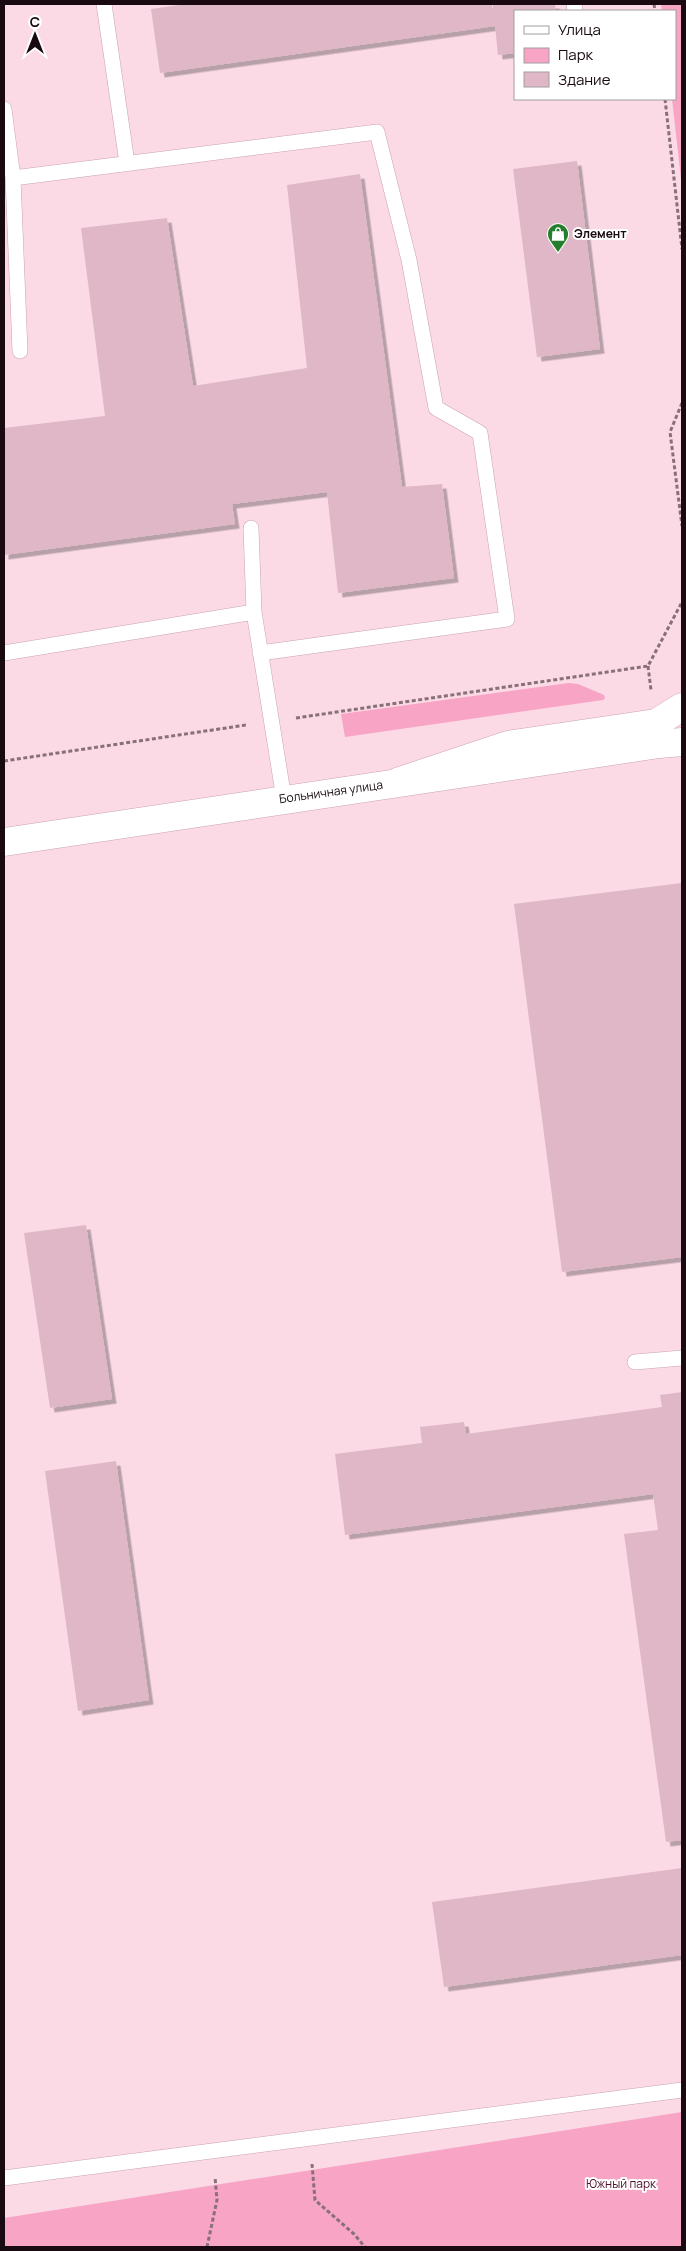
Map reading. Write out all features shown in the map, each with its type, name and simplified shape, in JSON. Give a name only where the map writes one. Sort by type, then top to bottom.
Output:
[{"type":"main road","points":[[397,782],[508,745],[656,724],[682,707]]},
{"type":"main road","name":"Больничная улица","points":[[4,842],[674,739]]},
{"type":"lane","points":[[104,4],[127,164]]},
{"type":"lane","points":[[4,109],[13,178],[20,351]]},
{"type":"lane","points":[[13,178],[377,132],[408,260],[436,408],[480,433],[507,619],[260,653]]},
{"type":"lane","points":[[251,528],[254,612],[284,799]]},
{"type":"lane","points":[[4,653],[254,612]]},
{"type":"lane","points":[[635,1362],[682,1358]]},
{"type":"lane","points":[[4,2178],[682,2090]]},
{"type":"path","points":[[665,100],[682,249]]},
{"type":"path","points":[[682,403],[670,432],[682,526]]},
{"type":"path","points":[[652,694],[648,666],[682,602]]},
{"type":"path","points":[[4,761],[648,666]]},
{"type":"path","points":[[310,2139],[316,2200],[354,2234],[365,2247]]},
{"type":"path","points":[[207,2247],[217,2200],[212,2152]]},
{"type":"green space","points":[[661,4],[682,4],[682,188],[672,100],[676,100],[676,10],[662,10]]},
{"type":"green space","points":[[569,683],[578,684],[604,695],[605,698],[603,700],[345,737],[341,714]]},
{"type":"green space","name":"Южный парк","points":[[682,2112],[682,2247],[4,2247],[4,2218]]},
{"type":"building","points":[[186,4],[492,4],[493,14],[493,4],[555,4],[556,10],[514,10],[514,53],[498,55],[495,26],[160,73],[151,9]]},
{"type":"building","points":[[577,161],[600,349],[537,357],[513,169]]},
{"type":"building","points":[[360,174],[402,487],[442,484],[454,578],[338,593],[327,492],[232,504],[235,524],[4,555],[4,428],[105,416],[81,228],[167,218],[193,386],[307,368],[287,185]]},
{"type":"building","points":[[682,883],[682,1257],[562,1272],[514,904]]},
{"type":"building","points":[[86,1225],[112,1399],[50,1408],[24,1233]]},
{"type":"building","points":[[682,1392],[682,1840],[666,1842],[624,1534],[658,1530],[653,1494],[345,1535],[335,1454],[422,1443],[420,1427],[464,1422],[466,1434],[662,1407],[660,1395]]},
{"type":"building","points":[[116,1461],[149,1700],[78,1711],[45,1471]]},
{"type":"building","points":[[682,1868],[682,1955],[444,1987],[432,1902]]},
{"type":"place","name":"Элемент","points":[[558,253]]}]
